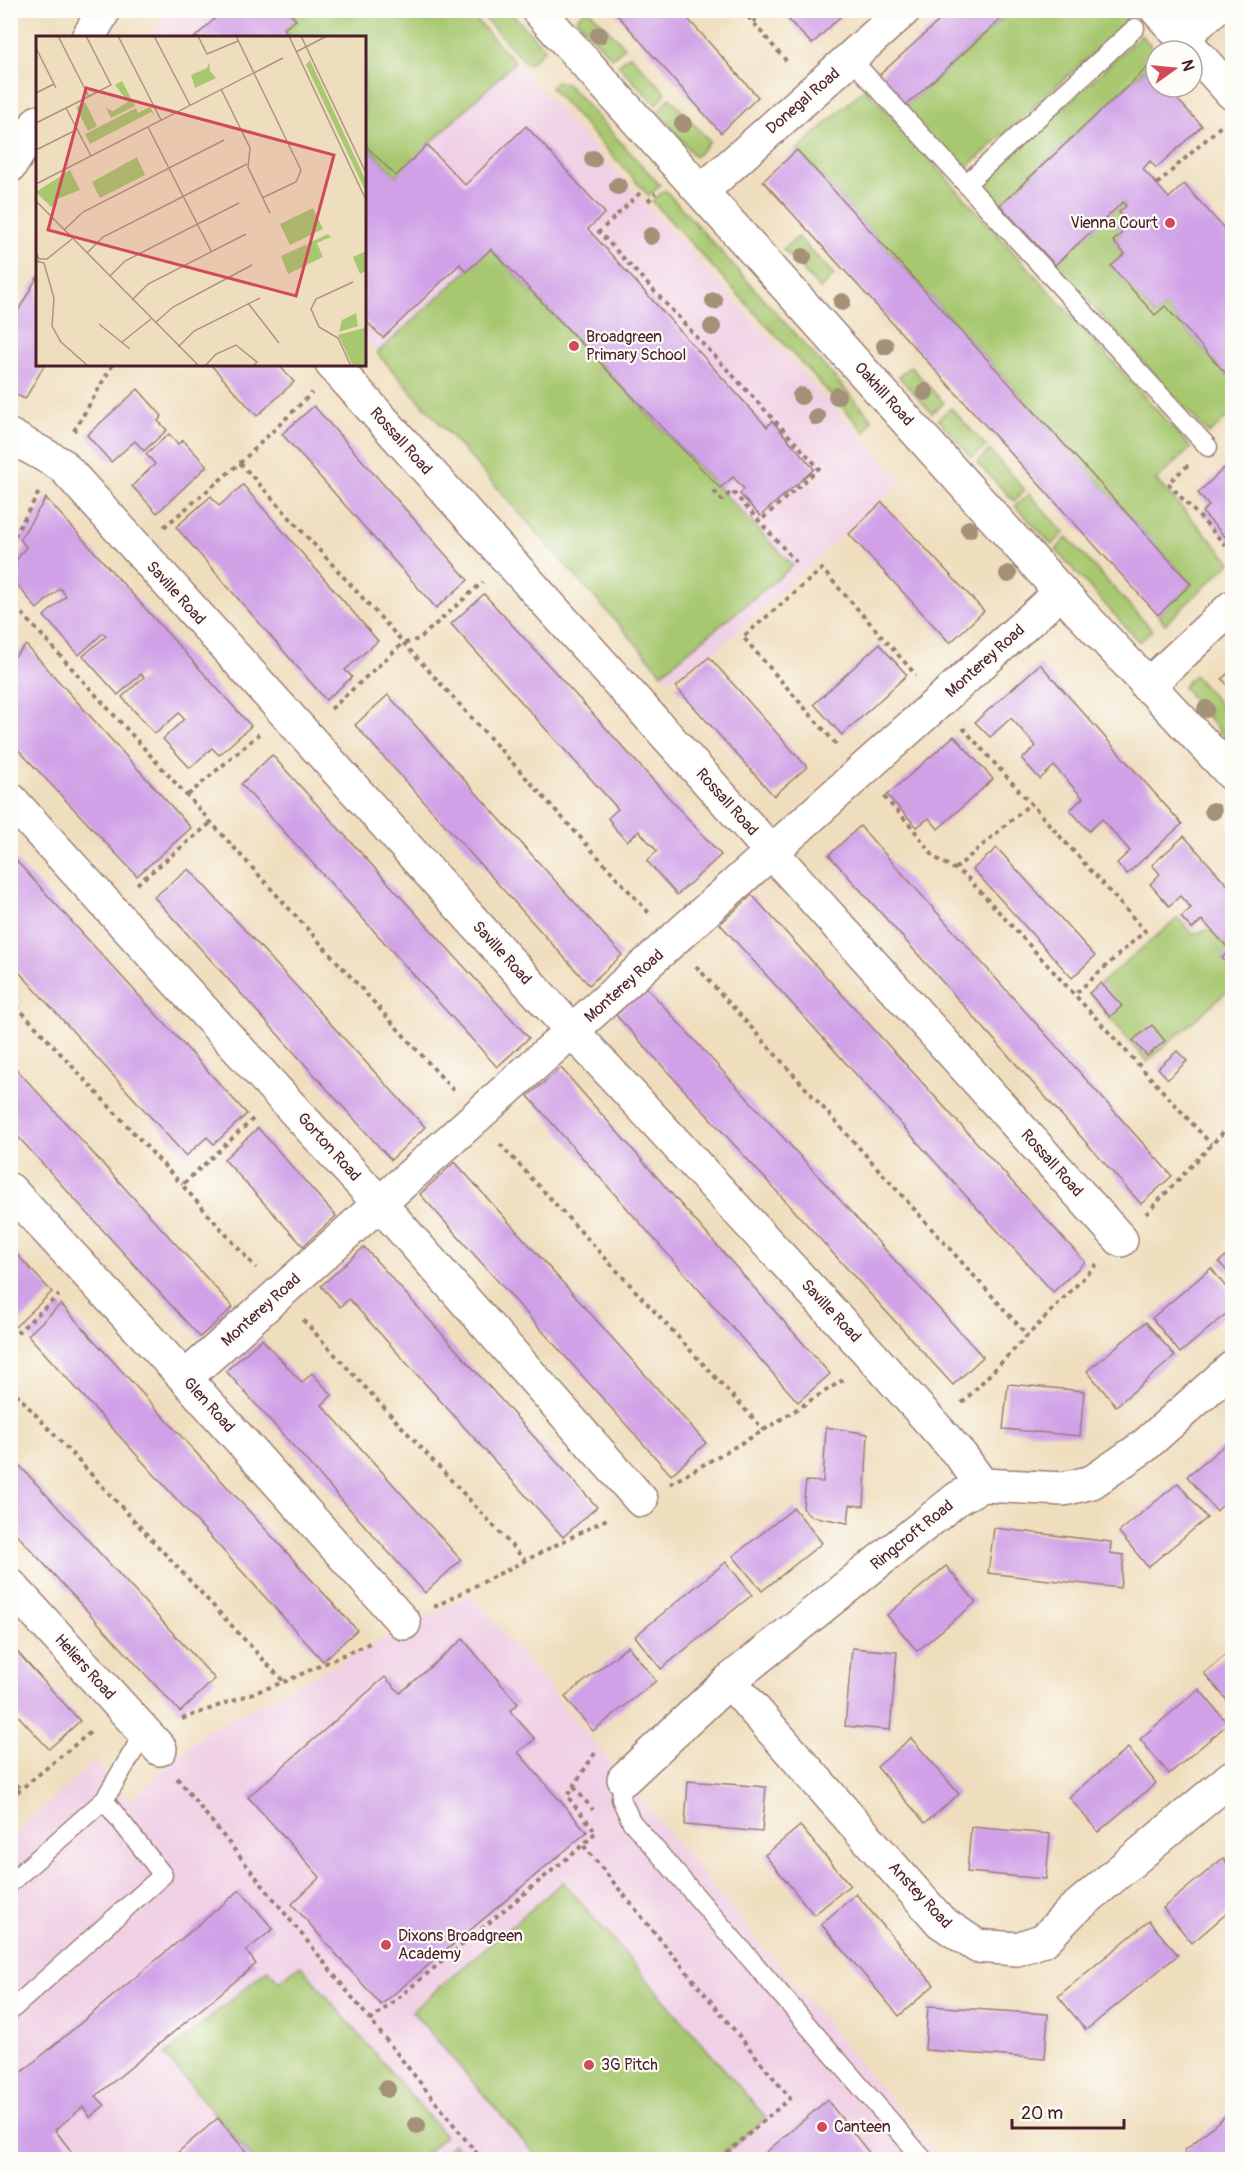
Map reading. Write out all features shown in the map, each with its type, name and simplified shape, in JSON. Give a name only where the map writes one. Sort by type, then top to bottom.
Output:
[{"type":"street","points":[[89,36],[104,10]]},
{"type":"street","name":"Oakhill Road","points":[[538,10],[1061,592],[1147,686],[1233,774]]},
{"type":"street","points":[[1182,38],[1213,10]]},
{"type":"street","name":"Donegal Road","points":[[702,190],[815,92],[896,13]]},
{"type":"street","points":[[1146,19],[1182,38],[1233,93]]},
{"type":"street","points":[[10,166],[36,127]]},
{"type":"street","name":"Rossall Road","points":[[334,367],[1121,1240]]},
{"type":"street","name":"Saville Road","points":[[10,436],[62,465],[573,1032],[872,1356],[962,1457],[982,1485]]},
{"type":"street","name":"Monterey Road","points":[[185,1378],[1061,592]]},
{"type":"street","points":[[1147,686],[1233,608]]},
{"type":"street","name":"Gorton Road","points":[[10,799],[111,906],[380,1204],[641,1500]]},
{"type":"street","name":"Glen Road","points":[[10,1190],[185,1378],[404,1623]]},
{"type":"street","points":[[982,1485],[1064,1489],[1092,1482],[1143,1447],[1233,1368]]},
{"type":"street","name":"Ringcroft Road","points":[[624,1779],[729,1681],[958,1498],[982,1485]]},
{"type":"street","name":"Heliers Road","points":[[10,1585],[152,1741]]},
{"type":"street","name":"Anstey Road","points":[[729,1681],[941,1922],[977,1946],[1017,1949],[1044,1940],[1071,1912],[1233,1777]]},
{"type":"lane","points":[[966,184],[1146,19]]},
{"type":"lane","points":[[851,59],[1208,447]]},
{"type":"lane","points":[[10,1883],[104,1800],[152,1741]]},
{"type":"lane","points":[[624,1779],[621,1799],[631,1821],[924,2160]]},
{"type":"lane","points":[[10,2011],[163,1875],[104,1800]]},
{"type":"path","points":[[742,10],[815,92]]},
{"type":"path","points":[[753,22],[766,10]]},
{"type":"path","points":[[1157,184],[1222,125]]},
{"type":"path","points":[[640,193],[599,232],[819,468],[760,521]]},
{"type":"path","points":[[138,550],[240,463],[334,367]]},
{"type":"path","points":[[1208,447],[1168,483],[1233,552]]},
{"type":"path","points":[[240,463],[1028,1336]]},
{"type":"path","points":[[714,490],[722,500],[732,491],[796,562]]},
{"type":"path","points":[[188,795],[295,723],[402,644],[419,639],[507,559]]},
{"type":"path","points":[[10,600],[213,821],[476,1119],[764,1430]]},
{"type":"path","points":[[861,772],[911,826],[934,857],[966,876],[1211,1144]]},
{"type":"path","points":[[955,869],[1030,804]]},
{"type":"path","points":[[111,906],[213,821]]},
{"type":"path","points":[[10,999],[525,1560]]},
{"type":"path","points":[[182,1185],[280,1093]]},
{"type":"path","points":[[935,1428],[1028,1336],[1211,1144],[1233,1124]]},
{"type":"path","points":[[10,1339],[85,1271]]},
{"type":"path","points":[[482,2160],[173,1774],[152,1741],[364,1646],[641,1500],[764,1430],[838,1384],[872,1356]]},
{"type":"path","points":[[10,1387],[284,1682]]},
{"type":"path","points":[[10,1798],[121,1706]]},
{"type":"path","points":[[370,2021],[596,1832],[567,1796],[595,1753]]},
{"type":"path","points":[[10,1778],[21,1790]]},
{"type":"path","points":[[583,1845],[789,2098],[718,2160]]},
{"type":"shaded area","name":"Broadgreen Primary School","points":[[166,11],[468,11],[902,481],[709,657],[667,680],[366,340],[366,36],[152,36]]},
{"type":"shaded area","name":"Dixons Broadgreen Academy","points":[[471,1594],[939,2159],[11,2160],[11,1837],[94,1761],[130,1801],[203,1733]]},
{"type":"green space","points":[[287,11],[468,11],[515,62],[396,176],[366,145],[366,36],[290,36],[284,29],[296,20]]},
{"type":"green space","points":[[478,11],[509,11],[545,49],[528,65]]},
{"type":"green space","points":[[585,11],[590,11],[625,47],[612,58],[576,19]]},
{"type":"green space","points":[[1011,11],[1118,11],[1128,21],[960,174],[901,110]]},
{"type":"green space","points":[[1141,35],[1145,39],[1144,70],[1000,205],[981,185]]},
{"type":"green space","points":[[630,55],[666,93],[656,105],[618,65]]},
{"type":"green space","points":[[556,81],[567,84],[660,185],[649,196],[551,88]]},
{"type":"green space","points":[[865,88],[1191,448],[1156,480],[1231,562],[1165,624],[1158,615],[1191,584],[797,150]]},
{"type":"green space","points":[[670,98],[710,142],[695,157],[658,111]]},
{"type":"green space","points":[[665,190],[872,419],[865,432],[652,201]]},
{"type":"green space","points":[[1123,202],[1126,206],[1119,212],[1125,219],[1117,226],[1122,233],[1113,241],[1125,254],[1112,266],[1155,315],[1165,306],[1228,376],[1232,372],[1232,413],[1209,434],[1055,265]]},
{"type":"green space","points":[[798,237],[834,275],[820,289],[783,249]]},
{"type":"green space","points":[[491,249],[793,566],[662,673],[377,353]]},
{"type":"green space","points":[[910,366],[944,403],[932,413],[899,377]]},
{"type":"green space","points":[[951,408],[986,446],[972,458],[938,419]]},
{"type":"green space","points":[[989,450],[1025,490],[1014,501],[977,463]]},
{"type":"green space","points":[[1029,494],[1064,533],[1052,545],[1015,506]]},
{"type":"green space","points":[[1067,537],[1152,630],[1139,642],[1056,550]]},
{"type":"green space","points":[[1194,675],[1232,718],[1232,746],[1183,687]]},
{"type":"green space","points":[[1178,918],[1192,934],[1211,929],[1230,950],[1222,958],[1232,969],[1232,987],[1147,1062],[1089,993]]},
{"type":"green space","name":"3G Pitch","points":[[563,1882],[766,2118],[717,2159],[539,2159],[412,2011]]},
{"type":"green space","points":[[300,1965],[445,2136],[425,2154],[430,2159],[253,2159],[165,2055],[268,1969],[279,1982]]},
{"type":"green space","points":[[453,2144],[467,2159],[436,2159]]},
{"type":"building","points":[[224,10],[287,10],[296,20],[284,29],[289,36],[196,36]]},
{"type":"building","points":[[613,10],[680,10],[758,97],[721,133]]},
{"type":"building","points":[[779,10],[836,10],[841,16],[812,44]]},
{"type":"building","points":[[951,10],[1011,10],[901,110],[874,80]]},
{"type":"building","name":"Vienna Court","points":[[1144,71],[1144,99],[1177,99],[1202,126],[1156,168],[1150,161],[1143,169],[1169,198],[1184,184],[1232,237],[1232,372],[1228,376],[1165,306],[1155,315],[1111,266],[1125,254],[1113,241],[1122,233],[1116,226],[1125,219],[1119,212],[1126,206],[1123,202],[1055,265],[1000,205]]},
{"type":"building","points":[[526,126],[605,213],[588,229],[767,427],[772,421],[814,469],[760,516],[740,494],[744,489],[733,477],[720,488],[491,249],[466,272],[460,264],[383,338],[366,321],[366,146],[396,176],[427,145],[465,185]]},
{"type":"building","points":[[797,150],[1191,584],[1158,615],[763,181]]},
{"type":"building","points":[[36,280],[36,366],[44,366],[25,399],[10,392],[10,325]]},
{"type":"building","points":[[212,366],[280,366],[294,382],[257,416]]},
{"type":"building","points":[[138,389],[162,416],[158,421],[167,430],[144,451],[135,441],[111,462],[87,435]]},
{"type":"building","points":[[314,406],[468,580],[436,608],[282,434]]},
{"type":"building","points":[[169,434],[178,444],[183,440],[207,466],[157,513],[132,486],[155,464],[146,454]]},
{"type":"building","points":[[1224,468],[1232,479],[1232,544],[1202,512],[1209,506],[1198,493]]},
{"type":"building","points":[[243,485],[378,641],[345,670],[352,677],[326,700],[176,527],[211,496],[219,506]]},
{"type":"building","points":[[46,498],[251,726],[219,755],[212,748],[190,768],[163,739],[184,719],[179,713],[155,734],[122,697],[144,677],[141,674],[118,695],[83,656],[106,636],[103,633],[79,655],[44,616],[66,596],[60,588],[37,609],[10,576],[10,569],[26,547],[20,539]]},
{"type":"building","points":[[882,502],[984,611],[950,643],[849,534]]},
{"type":"building","points":[[484,594],[721,855],[677,895],[647,861],[657,851],[639,831],[627,841],[617,831],[608,818],[618,809],[451,624]]},
{"type":"building","points":[[879,644],[907,675],[842,735],[814,704]]},
{"type":"building","points":[[26,645],[191,828],[137,876],[10,741],[10,661]]},
{"type":"building","points":[[709,657],[807,767],[774,796],[676,687]]},
{"type":"building","points":[[1040,664],[1182,824],[1127,874],[1117,863],[1130,851],[1102,819],[1089,831],[1070,810],[1083,798],[1054,766],[1040,779],[1030,768],[1022,759],[1036,746],[1011,718],[990,737],[975,722]]},
{"type":"building","points":[[1232,669],[1232,690],[1222,679]]},
{"type":"building","points":[[388,695],[622,955],[589,985],[355,725]]},
{"type":"building","points":[[954,736],[993,779],[938,829],[929,818],[917,827],[887,795]]},
{"type":"building","points":[[272,755],[529,1038],[497,1067],[241,784]]},
{"type":"building","points":[[860,826],[1172,1176],[1141,1204],[829,855]]},
{"type":"building","points":[[1184,836],[1232,890],[1232,969],[1222,958],[1230,950],[1202,920],[1192,929],[1181,917],[1191,908],[1180,896],[1169,906],[1150,884],[1160,874],[1152,865]]},
{"type":"building","points":[[997,848],[1095,956],[1072,978],[973,869]]},
{"type":"building","points":[[10,854],[247,1114],[214,1144],[207,1137],[186,1156],[10,962]]},
{"type":"building","points":[[189,869],[425,1127],[391,1160],[154,897]]},
{"type":"building","points":[[752,895],[1085,1262],[1053,1292],[720,924]]},
{"type":"building","points":[[1101,983],[1122,1006],[1110,1017],[1089,993]]},
{"type":"building","points":[[646,987],[983,1357],[953,1385],[616,1015]]},
{"type":"building","points":[[1152,1025],[1165,1041],[1147,1056],[1133,1040]]},
{"type":"building","points":[[1177,1051],[1187,1061],[1168,1079],[1158,1068]]},
{"type":"building","points":[[10,1062],[233,1307],[200,1337],[10,1128]]},
{"type":"building","points":[[561,1068],[830,1374],[798,1402],[528,1096]]},
{"type":"building","points":[[258,1128],[336,1216],[303,1246],[224,1159]]},
{"type":"building","points":[[455,1162],[706,1443],[671,1475],[420,1194]]},
{"type":"building","points":[[10,1247],[52,1292],[15,1327],[10,1322]]},
{"type":"building","points":[[364,1247],[597,1507],[563,1537],[349,1299],[340,1307],[321,1286]]},
{"type":"building","points":[[1232,1250],[1232,1277],[1219,1262]]},
{"type":"building","points":[[1211,1268],[1232,1295],[1232,1309],[1180,1353],[1152,1318]]},
{"type":"building","points":[[61,1304],[357,1630],[323,1661],[28,1335]]},
{"type":"building","points":[[1146,1322],[1175,1356],[1116,1406],[1087,1371]]},
{"type":"building","points":[[262,1339],[302,1383],[312,1373],[332,1395],[322,1405],[461,1560],[425,1593],[226,1371]]},
{"type":"building","points":[[1008,1384],[1084,1391],[1080,1436],[1003,1429]]},
{"type":"building","points":[[826,1427],[868,1434],[864,1506],[850,1505],[848,1523],[810,1516],[803,1508],[806,1481],[823,1482]]},
{"type":"building","points":[[1232,1439],[1232,1498],[1216,1511],[1187,1476]]},
{"type":"building","points":[[10,1455],[215,1679],[180,1712],[10,1527]]},
{"type":"building","points":[[1178,1483],[1207,1518],[1148,1567],[1119,1532]]},
{"type":"building","points":[[794,1508],[822,1543],[762,1591],[733,1556]]},
{"type":"building","points":[[994,1528],[1111,1542],[1110,1553],[1124,1555],[1120,1588],[988,1573]]},
{"type":"building","points":[[726,1562],[752,1595],[661,1669],[635,1636]]},
{"type":"building","points":[[946,1566],[976,1602],[917,1651],[887,1615]]},
{"type":"building","points":[[463,1639],[518,1704],[510,1711],[535,1739],[518,1752],[587,1832],[381,2005],[292,1904],[320,1877],[248,1797],[385,1677],[400,1693]]},
{"type":"building","points":[[10,1644],[80,1721],[49,1749],[10,1707]]},
{"type":"building","points":[[628,1646],[656,1681],[593,1731],[565,1697]]},
{"type":"building","points":[[852,1648],[897,1652],[890,1730],[845,1726]]},
{"type":"building","points":[[1232,1650],[1232,1706],[1204,1673]]},
{"type":"building","points":[[1199,1689],[1228,1724],[1169,1774],[1140,1739]]},
{"type":"building","points":[[911,1738],[959,1794],[925,1823],[877,1767]]},
{"type":"building","points":[[1128,1748],[1156,1783],[1098,1832],[1069,1797]]},
{"type":"building","points":[[688,1781],[766,1787],[762,1832],[685,1825]]},
{"type":"building","points":[[800,1826],[850,1885],[814,1915],[765,1855]]},
{"type":"building","points":[[971,1827],[1050,1834],[1046,1879],[967,1872]]},
{"type":"building","points":[[1223,1858],[1232,1871],[1232,1909],[1192,1943],[1163,1908]]},
{"type":"building","points":[[240,1890],[273,1929],[246,1951],[256,1964],[96,2096],[105,2105],[90,2117],[83,2107],[55,2130],[78,2160],[10,2160],[10,2082]]},
{"type":"building","points":[[856,1894],[934,1985],[899,2016],[821,1924]]},
{"type":"building","points":[[1149,1921],[1178,1955],[1086,2030],[1058,1996]]},
{"type":"building","points":[[928,2006],[1048,2014],[1045,2059],[925,2050]]},
{"type":"building","name":"Canteen","points":[[827,2100],[875,2160],[757,2160]]},
{"type":"building","points":[[1232,2110],[1232,2160],[1191,2160],[1184,2151]]},
{"type":"building","points":[[218,2118],[253,2160],[169,2160]]},
{"type":"place","name":"Vienna Court","points":[[1170,223]]},
{"type":"place","name":"Broadgreen Primary School","points":[[574,346]]},
{"type":"place","name":"Dixons Broadgreen Academy","points":[[386,1945]]},
{"type":"place","name":"3G Pitch","points":[[589,2065]]},
{"type":"place","name":"Canteen","points":[[822,2127]]}]
